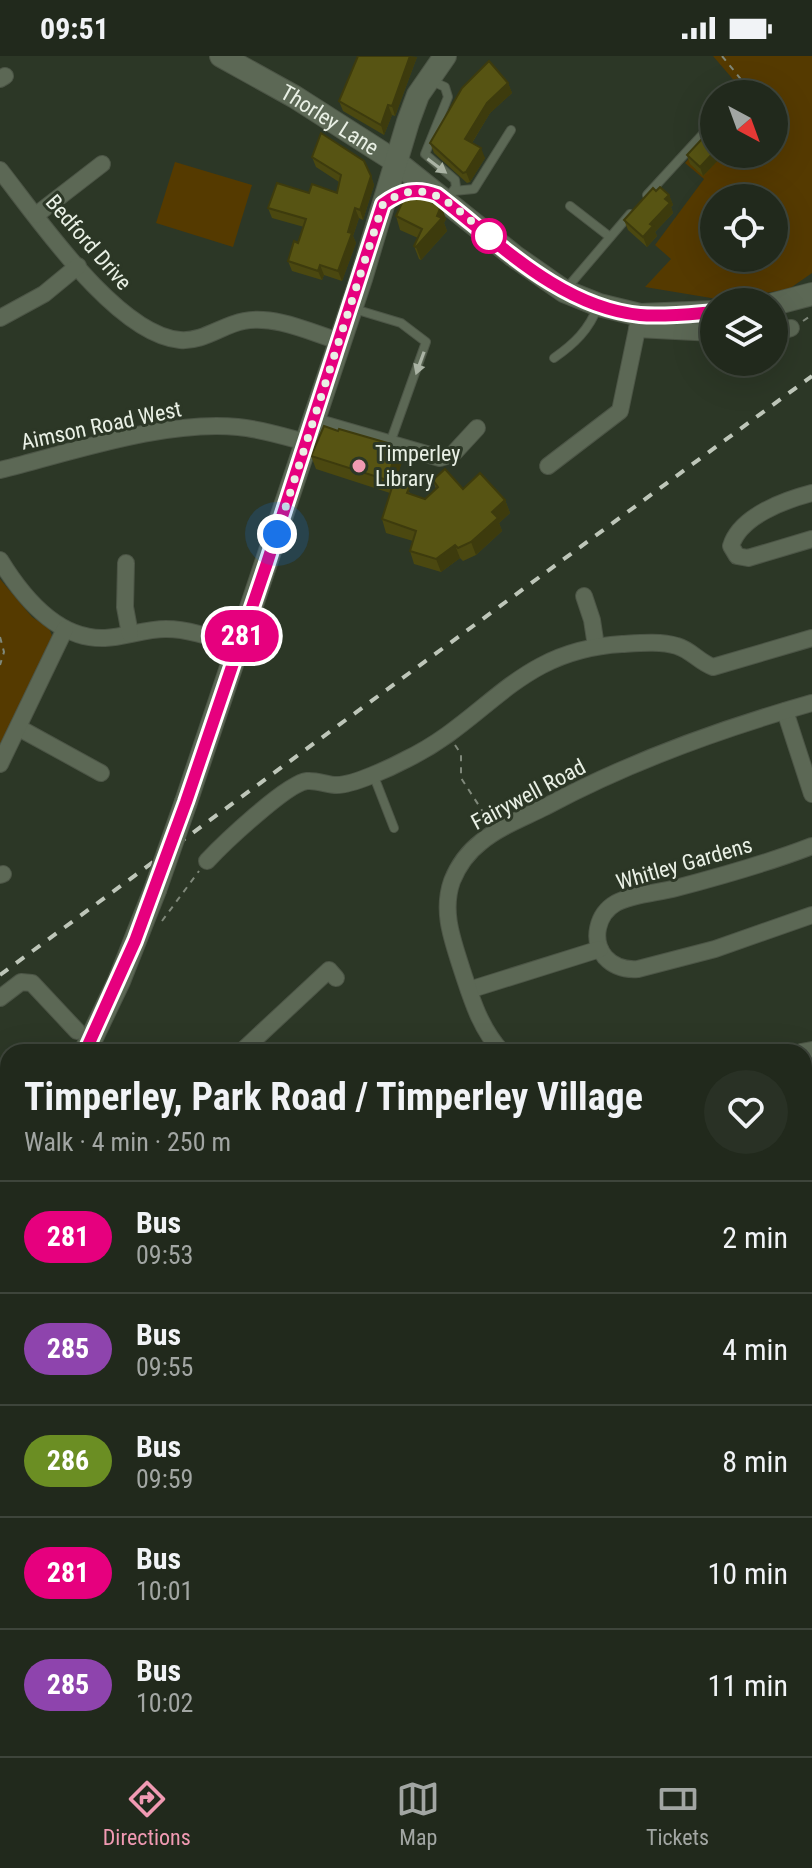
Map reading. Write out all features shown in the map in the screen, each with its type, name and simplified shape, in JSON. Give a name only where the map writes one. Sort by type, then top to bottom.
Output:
[{"type":"main road","name":"Thorley Lane","points":[[225,57],[295,97],[446,196],[564,291],[638,322],[700,314]]},
{"type":"main road","points":[[81,1042],[119,981],[155,890],[351,308],[395,161],[418,95],[436,68]]},
{"type":"main road","points":[[383,204],[408,191],[446,196]]},
{"type":"main road","points":[[788,300],[812,294]]},
{"type":"street","points":[[36,215],[102,164]]},
{"type":"street","name":"Bedford Drive","points":[[0,170],[78,266],[116,307],[145,328],[171,339],[189,340],[242,321],[276,321],[339,341]]},
{"type":"street","points":[[0,318],[44,294],[78,266]]},
{"type":"street","points":[[548,466],[620,411],[638,322],[700,331]]},
{"type":"street","name":"Aimson Road West","points":[[0,470],[144,435],[187,428],[237,427],[308,432],[389,445],[433,457],[448,457],[477,428]]},
{"type":"street","points":[[812,493],[788,500],[753,519],[734,538],[731,546],[737,556],[748,558],[812,539]]},
{"type":"street","points":[[0,560],[24,595],[65,629],[105,638],[154,630],[179,630],[238,647]]},
{"type":"street","points":[[125,561],[125,607],[130,634]]},
{"type":"street","points":[[596,646],[587,603],[606,602]]},
{"type":"street","points":[[0,764],[65,629]]},
{"type":"street","points":[[217,858],[242,826],[302,782],[339,785],[414,755],[446,735],[528,672],[565,655],[596,646],[630,643],[674,645],[713,667],[812,638]]},
{"type":"street","name":"Fairywell Road","points":[[496,1044],[480,1022],[449,931],[447,906],[450,889],[467,856],[483,840],[497,832],[632,766],[812,703]]},
{"type":"street","points":[[785,711],[812,794]]},
{"type":"street","points":[[19,728],[101,773]]},
{"type":"street","name":"Whitley Gardens","points":[[600,949],[597,934],[599,923],[606,911],[618,902],[735,872],[812,846]]},
{"type":"street","points":[[469,990],[600,949],[617,967],[638,969],[727,945],[812,915]]},
{"type":"street","points":[[250,1044],[329,970],[336,978]]},
{"type":"street","points":[[0,998],[24,981],[32,983],[81,1042]]},
{"type":"lane","points":[[436,68],[448,99],[425,154],[429,161],[455,180],[446,196]]},
{"type":"lane","points":[[446,196],[474,189],[511,130]]},
{"type":"lane","points":[[644,198],[700,137]]},
{"type":"lane","points":[[570,206],[610,237]]},
{"type":"lane","points":[[564,291],[635,208]]},
{"type":"lane","points":[[554,358],[575,342],[593,320],[599,305]]},
{"type":"lane","points":[[351,308],[401,323],[426,342],[389,445]]},
{"type":"lane","points":[[373,773],[394,828]]},
{"type":"path","points":[[722,56],[739,80]]},
{"type":"path","points":[[0,637],[4,652],[0,665]]},
{"type":"path","points":[[446,735],[461,754],[461,778],[497,832]]},
{"type":"path","points":[[156,928],[217,858]]},
{"type":"shaded area","points":[[713,56],[812,56],[812,273],[788,289],[700,288],[700,296],[645,287],[671,259],[655,245],[700,184],[700,272],[788,272],[788,184],[700,184],[704,179],[685,163],[700,146],[700,168],[788,168],[788,80],[734,80]]},
{"type":"shaded area","points":[[175,162],[252,185],[233,247],[156,223]]},
{"type":"shaded area","points":[[0,579],[32,617],[49,628],[52,636],[0,747]]},
{"type":"building","points":[[358,56],[410,56],[392,106],[388,105],[381,125],[339,101]]},
{"type":"building","points":[[489,61],[508,83],[487,103],[465,139],[481,148],[463,173],[430,143],[462,88]]},
{"type":"building","points":[[321,133],[364,161],[371,176],[360,210],[355,208],[348,232],[352,233],[338,271],[320,265],[318,271],[288,261],[306,219],[268,208],[277,183],[309,193],[312,184],[337,193],[341,175],[312,157]]},
{"type":"building","points":[[700,141],[700,167],[687,155]]},
{"type":"building","points":[[660,187],[669,195],[665,199],[670,203],[650,224],[653,226],[643,237],[624,220],[653,188],[656,191]]},
{"type":"building","points":[[408,190],[441,206],[437,216],[442,218],[416,247],[422,229],[396,216]]},
{"type":"building","name":"Timperley Library","points":[[324,426],[391,444],[390,447],[397,449],[387,480],[311,456]]},
{"type":"building","points":[[445,469],[463,489],[480,473],[505,500],[492,512],[498,518],[471,542],[458,548],[455,545],[436,559],[410,551],[416,531],[382,519],[394,481],[410,486],[407,493],[425,499],[438,487],[433,480]]},
{"type":"railway","points":[[0,975],[812,376]]},
{"type":"bus line","name":"281","points":[[89,1044],[135,941],[186,802],[361,279],[383,204],[408,191],[426,191],[437,195],[514,256],[580,299],[640,315],[700,314]]},
{"type":"place","name":"Timperley Library","points":[[359,466]]},
{"type":"route","points":[[277,534],[383,204],[403,192],[426,191],[437,195],[491,238],[489,236]]}]
